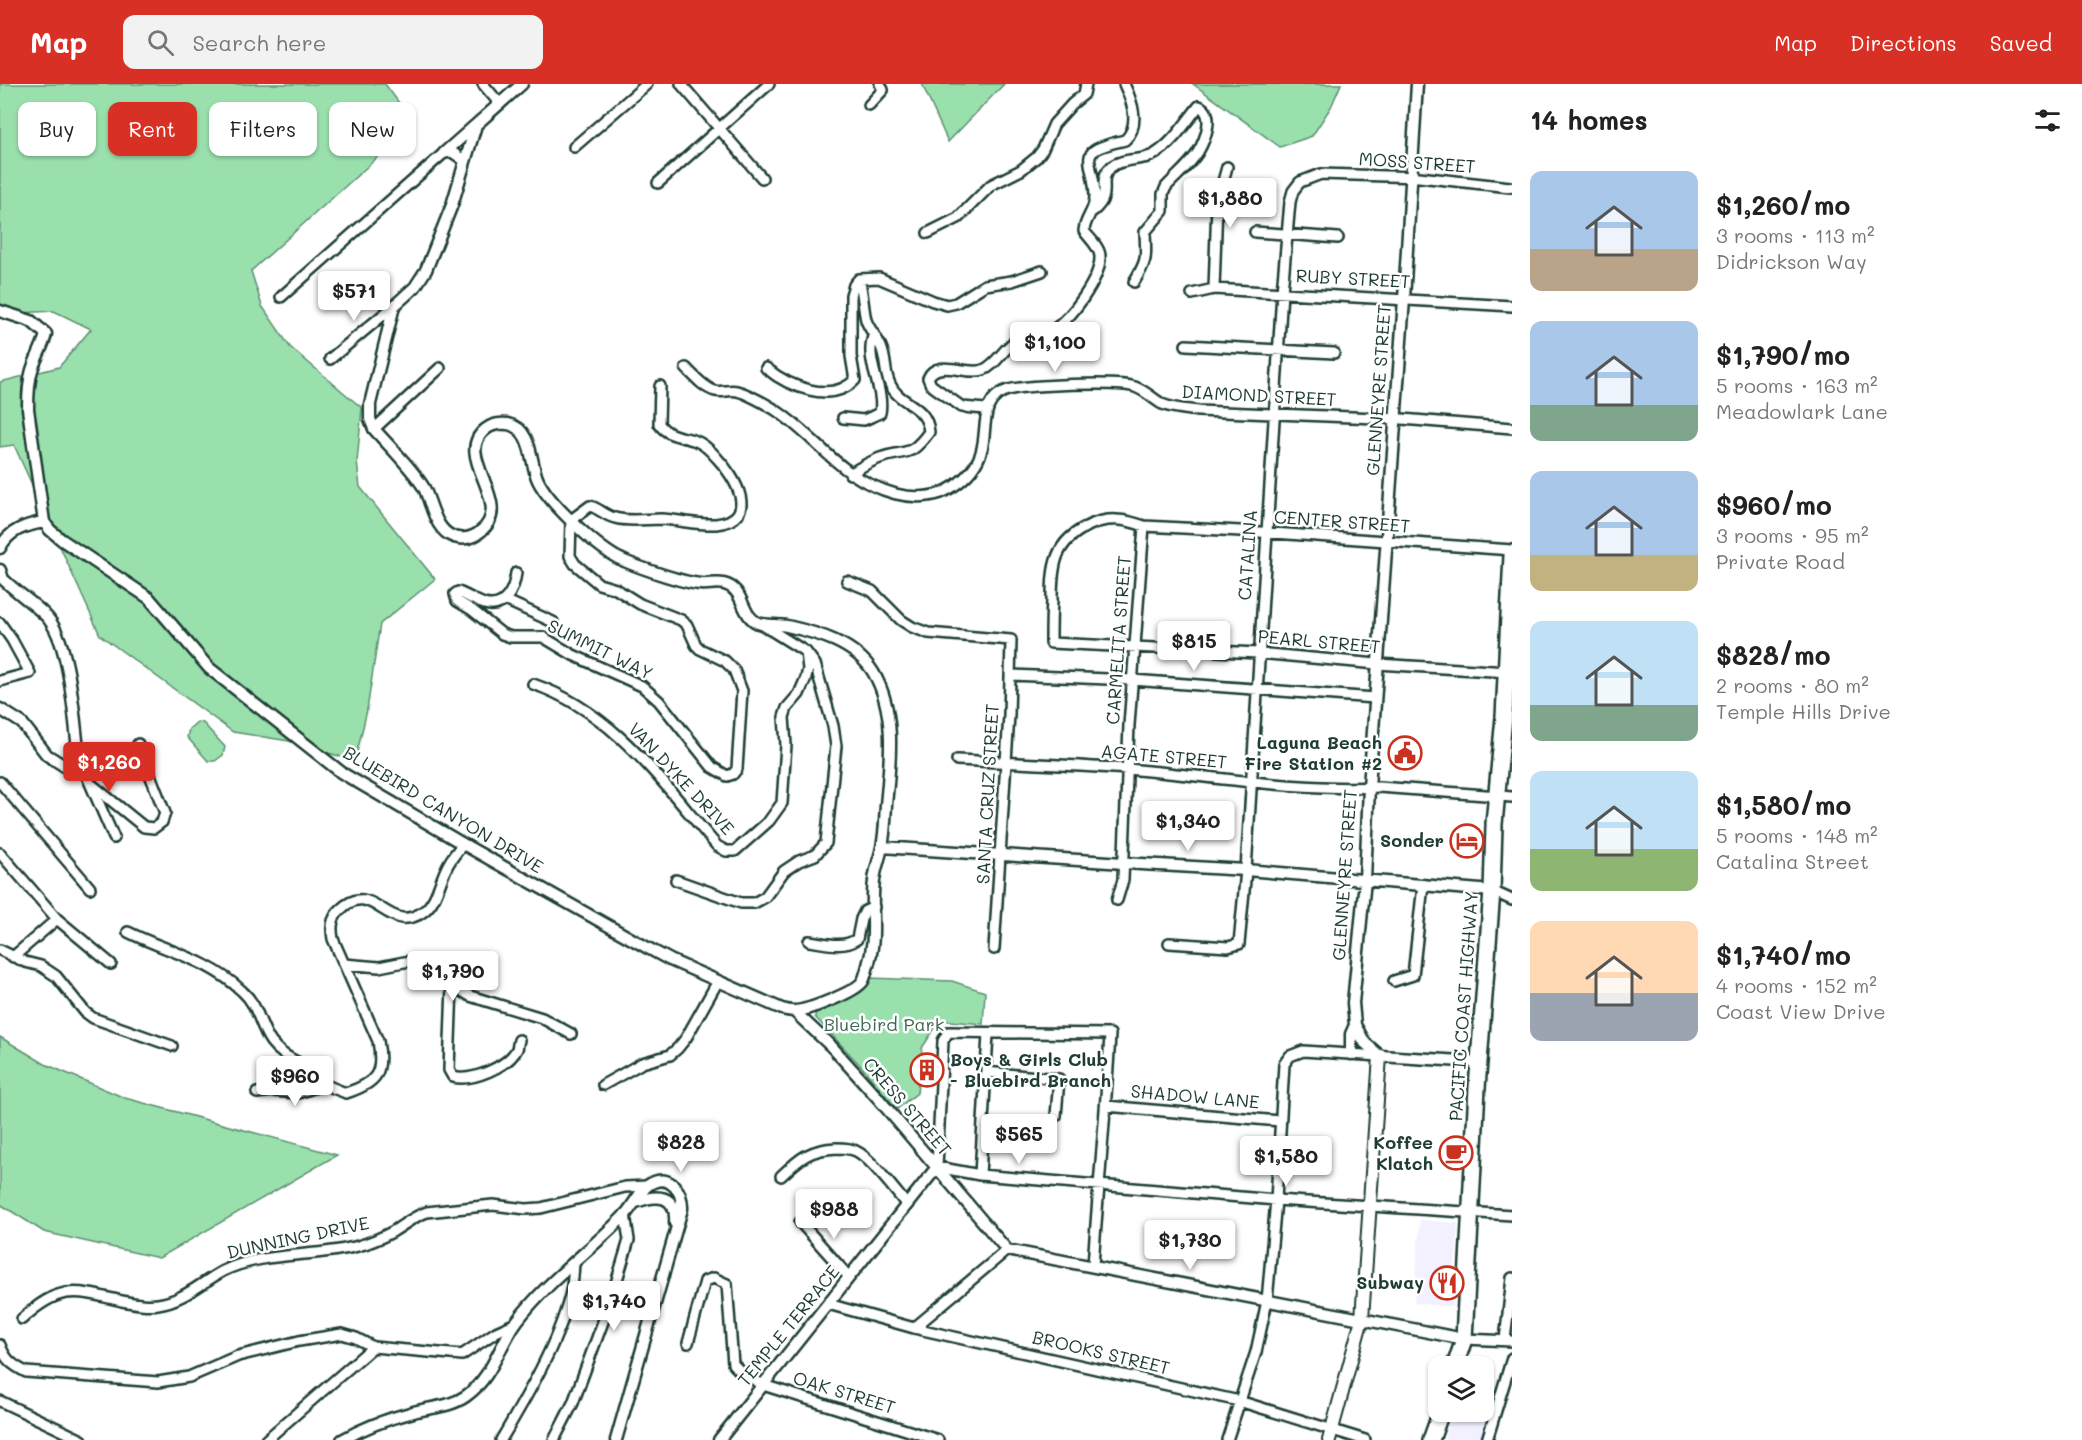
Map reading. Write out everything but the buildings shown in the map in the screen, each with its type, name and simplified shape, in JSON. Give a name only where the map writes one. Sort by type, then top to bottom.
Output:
[{"type":"highway","name":"PACIFIC COAST HIGHWAY","points":[[1458,1356],[1464,1339],[1479,1062],[1492,891],[1494,825],[1504,797],[1504,717],[1509,672],[1512,555]]},
{"type":"highway","points":[[1431,1440],[1437,1422]]},
{"type":"main road","points":[[1331,1435],[1362,1319],[1380,1056]]},
{"type":"street","points":[[483,84],[500,104]]},
{"type":"street","points":[[282,297],[522,84]]},
{"type":"street","points":[[574,147],[647,84]]},
{"type":"street","points":[[681,84],[762,178]]},
{"type":"street","points":[[658,183],[769,84]]},
{"type":"street","points":[[928,233],[958,218],[991,185],[1037,158],[1053,124],[1084,94],[1086,84]]},
{"type":"street","points":[[1093,211],[1095,196],[1089,163],[1092,153],[1098,146],[1125,140],[1133,128],[1134,115],[1124,84]]},
{"type":"street","name":"GLENNEYRE STREET","points":[[1351,1054],[1351,1034],[1355,1025],[1353,1003],[1365,880],[1377,664],[1404,299],[1417,84]]},
{"type":"street","points":[[869,105],[882,93],[881,85]]},
{"type":"street","points":[[686,368],[714,391],[737,391],[775,410],[850,474],[877,489],[911,497],[932,496],[946,490],[958,483],[979,460],[985,438],[986,409],[962,407],[931,385],[929,374],[944,368],[976,372],[986,369],[1017,341],[1054,329],[1070,314],[1084,296],[1097,272],[1101,256],[1084,231],[1085,220],[1101,204],[1104,197],[1104,181],[1109,169],[1116,163],[1155,155],[1199,106],[1203,107],[1207,112],[1208,126],[1198,152],[1166,187],[1163,194],[1163,211],[1145,231],[1148,254],[1134,282]]},
{"type":"street","points":[[330,359],[394,306],[415,286],[426,270],[452,206],[476,125]]},
{"type":"street","points":[[444,153],[452,152],[465,161]]},
{"type":"street","points":[[1214,289],[1217,203],[1227,167]]},
{"type":"street","name":"MOSS STREET","points":[[1321,174],[1411,177],[1510,187]]},
{"type":"street","name":"CATALINA","points":[[1169,943],[1228,947],[1239,944],[1246,870],[1258,653],[1290,202],[1293,191],[1300,182],[1321,174]]},
{"type":"street","points":[[1255,232],[1338,238]]},
{"type":"street","points":[[766,368],[793,385],[817,391],[842,391],[851,384],[855,380],[855,375],[851,356],[851,295],[859,279],[879,278],[933,302],[947,305],[956,303],[985,285],[1012,281],[1042,270]]},
{"type":"street","points":[[850,474],[881,458],[914,449],[929,432],[925,416],[914,405],[895,393],[890,384],[883,350],[867,322],[859,279]]},
{"type":"street","name":"RUBY STREET","points":[[1192,294],[1214,289],[1512,306]]},
{"type":"street","points":[[394,306],[370,404],[370,419],[374,429],[422,484],[441,528],[449,536],[469,538],[488,526],[492,515],[492,503],[474,448],[478,436],[488,427],[498,423],[511,424],[523,433],[542,488],[594,542],[619,559],[693,583],[723,584],[733,587],[739,593],[749,616],[806,652],[816,664],[833,726],[836,746],[826,843],[815,855],[799,861],[784,871],[765,897],[754,903],[741,903],[676,880]]},
{"type":"street","points":[[0,311],[30,321],[46,334],[44,346],[32,370],[27,391],[44,522],[18,529],[1,544]]},
{"type":"street","points":[[843,418],[864,420],[880,413],[882,404],[876,386],[869,343],[874,334]]},
{"type":"street","points":[[1186,345],[1334,353]]},
{"type":"street","points":[[374,429],[440,368]]},
{"type":"street","name":"DIAMOND STREET","points":[[986,409],[996,396],[1009,390],[1087,385],[1132,386],[1143,390],[1171,408],[1198,411],[1394,419],[1512,428]]},
{"type":"street","points":[[571,520],[590,506],[616,519],[632,520],[661,519],[714,524],[736,515],[741,497],[739,487],[731,474],[706,447],[698,442],[668,433],[659,424],[660,386]]},
{"type":"street","name":"CENTER STREET","points":[[1052,643],[1052,580],[1056,557],[1066,541],[1081,529],[1098,522],[1115,519],[1131,521],[1144,526],[1512,550]]},
{"type":"street","name":"SUMMIT WAY","points":[[505,600],[496,604],[485,604],[458,592],[455,594],[457,601],[472,610],[501,634],[511,637],[543,637],[573,654],[642,686],[659,701],[712,767],[728,776],[733,774],[737,769],[742,691],[734,670],[724,661],[700,649],[687,625],[681,620],[640,604],[616,589],[599,584],[574,564],[570,556],[571,520]]},
{"type":"street","name":"BLUEBIRD CANYON DRIVE","points":[[44,522],[62,540],[149,598],[193,652],[227,684],[342,772],[463,844],[670,960],[782,1009],[795,1011]]},
{"type":"street","name":"CARMELITA STREET","points":[[1118,900],[1123,880],[1134,646],[1144,526]]},
{"type":"street","points":[[0,570],[3,579],[46,615],[58,631],[69,680],[79,758],[114,838]]},
{"type":"street","points":[[516,573],[514,585],[505,600],[553,622]]},
{"type":"street","name":"SANTA CRUZ STREET","points":[[847,581],[872,591],[901,620],[928,633],[1011,640],[1011,675],[994,949]]},
{"type":"street","points":[[0,623],[30,673],[0,681]]},
{"type":"street","points":[[761,624],[787,626],[842,643],[863,659],[875,675],[888,717],[890,755],[882,847],[874,878],[874,936],[863,981],[834,999],[795,1011]]},
{"type":"street","name":"PEARL STREET","points":[[1052,643],[1258,653],[1377,664],[1509,672]]},
{"type":"street","name":"VAN DYKE DRIVE","points":[[533,684],[551,690],[579,705],[618,733],[717,846],[726,851],[735,851],[769,821],[782,803],[786,745],[784,717],[787,708],[799,694],[806,678],[808,669],[806,652]]},
{"type":"street","points":[[1011,675],[1132,680],[1376,698]]},
{"type":"street","points":[[0,709],[22,723],[47,755],[66,767],[75,764],[79,758]]},
{"type":"street","points":[[91,784],[144,827],[154,828],[162,822],[165,813],[138,744]]},
{"type":"street","name":"AGATE STREET","points":[[957,760],[1127,769],[1250,782],[1369,787],[1504,797]]},
{"type":"street","points":[[0,782],[90,888]]},
{"type":"street","points":[[128,932],[212,967],[254,1005],[270,1042],[285,1057],[314,1072],[325,1084],[346,1093],[363,1088],[374,1079],[380,1070],[381,1054],[378,1041],[333,939],[330,927],[335,915],[352,901],[370,902],[402,918],[414,917],[424,912],[432,902],[449,863],[463,844]]},
{"type":"street","points":[[882,847],[1246,870],[1365,880],[1492,891],[1512,900]]},
{"type":"street","points":[[0,853],[57,919],[111,964]]},
{"type":"street","points":[[1394,981],[1413,975],[1423,885]]},
{"type":"street","points":[[809,941],[843,945],[851,943],[857,939],[865,911],[874,908]]},
{"type":"street","points":[[13,957],[57,919]]},
{"type":"street","points":[[0,950],[25,962],[41,966],[56,975],[93,1018],[172,1046]]},
{"type":"street","points":[[344,964],[379,967],[418,962],[438,972],[452,985],[470,996],[542,1018],[571,1034]]},
{"type":"street","points":[[603,1085],[642,1064],[669,1055],[678,1048],[718,981]]},
{"type":"street","points":[[452,985],[449,1070],[453,1077],[462,1080],[498,1066],[516,1050],[519,1040]]},
{"type":"street","name":"CRESS STREET","points":[[795,1011],[832,1047],[1007,1250]]},
{"type":"street","points":[[1355,1025],[1365,1042],[1380,1056]]},
{"type":"street","points":[[1093,1266],[1098,1185],[1106,1106],[1110,1034],[988,1034],[951,1031],[943,1041],[937,1167],[980,1175],[1098,1185],[1276,1200],[1512,1215]]},
{"type":"street","points":[[980,1175],[988,1034]]},
{"type":"street","points":[[1227,1440],[1262,1330],[1267,1301],[1284,1064],[1290,1056],[1299,1052],[1479,1062]]},
{"type":"street","points":[[986,1072],[1059,1079],[1056,1116]]},
{"type":"street","points":[[257,1093],[272,1091],[298,1093],[325,1084]]},
{"type":"street","name":"SHADOW LANE","points":[[1106,1106],[1280,1121]]},
{"type":"street","points":[[781,1176],[793,1164],[819,1149],[845,1148],[857,1151],[873,1165],[907,1205]]},
{"type":"street","name":"TEMPLE TERRACE","points":[[721,1439],[937,1167]]},
{"type":"street","points":[[342,1440],[358,1430],[410,1413],[452,1404],[467,1395],[481,1383],[492,1368],[516,1323],[532,1302],[625,1214],[647,1186],[667,1181],[681,1193],[682,1209],[616,1440]]},
{"type":"street","name":"DUNNING DRIVE","points":[[22,1319],[47,1299],[67,1292],[94,1294],[143,1304],[171,1301],[223,1271],[248,1263],[356,1246],[378,1239],[427,1212],[493,1205],[526,1209],[541,1208],[625,1187],[647,1186]]},
{"type":"street","points":[[625,1187],[630,1190],[636,1202]]},
{"type":"street","points":[[636,1202],[653,1197],[670,1202],[676,1214],[675,1230]]},
{"type":"street","points":[[554,1440],[573,1403],[611,1300],[629,1240],[625,1214]]},
{"type":"street","points":[[800,1222],[849,1277]]},
{"type":"street","points":[[914,1328],[1007,1250],[1464,1339],[1508,1340],[1512,1278]]},
{"type":"street","points":[[501,1440],[535,1382],[560,1324],[571,1295],[574,1264]]},
{"type":"street","name":"OAK STREET","points":[[688,1343],[705,1281],[714,1278],[727,1284],[733,1364],[740,1371],[763,1385],[936,1440]]},
{"type":"street","name":"BROOKS STREET","points":[[828,1304],[914,1328],[1239,1401],[1331,1435],[1365,1440]]},
{"type":"street","points":[[0,1345],[5,1358],[26,1372],[158,1382],[189,1377],[238,1356],[299,1341],[342,1334],[373,1347],[462,1354],[496,1332],[516,1323]]},
{"type":"street","points":[[266,1440],[373,1347]]},
{"type":"street","points":[[1487,1440],[1512,1358]]},
{"type":"street","points":[[0,1401],[82,1440]]},
{"type":"shaded area","points":[[1420,1220],[1458,1223],[1452,1307],[1414,1303]]},
{"type":"shaded area","points":[[1449,1422],[1489,1422],[1484,1440],[1444,1440]]},
{"type":"green space","points":[[0,84],[385,84],[398,102],[329,102],[329,156],[379,156],[251,271],[262,306],[290,347],[362,408],[357,462],[360,487],[435,579],[380,624],[367,710],[355,761],[289,741],[233,732],[100,635],[14,445],[0,447],[0,382],[59,367],[91,329],[54,311],[0,314]]},
{"type":"green space","points":[[922,84],[1004,84],[948,142]]},
{"type":"green space","points":[[1193,84],[1341,84],[1331,107],[1312,136],[1280,147]]},
{"type":"green space","points":[[197,722],[203,723],[225,747],[223,755],[215,761],[208,761],[187,737],[189,729]]},
{"type":"green space","name":"Bluebird Park","points":[[869,978],[952,981],[985,992],[983,1024],[940,1020],[922,1048],[917,1093],[897,1109],[815,1017],[816,1011]]},
{"type":"green space","points":[[0,1037],[45,1064],[125,1098],[337,1155],[159,1258],[44,1232],[0,1204]]},
{"type":"place","name":"Laguna Beach Fire Station #2","points":[[1405,753]]},
{"type":"place","name":"Sonder","points":[[1467,841]]},
{"type":"place","name":"Boys & Girls Club - Bluebird Branch","points":[[927,1070]]},
{"type":"place","name":"Koffee Klatch","points":[[1456,1153]]},
{"type":"place","name":"Subway","points":[[1447,1283]]}]
